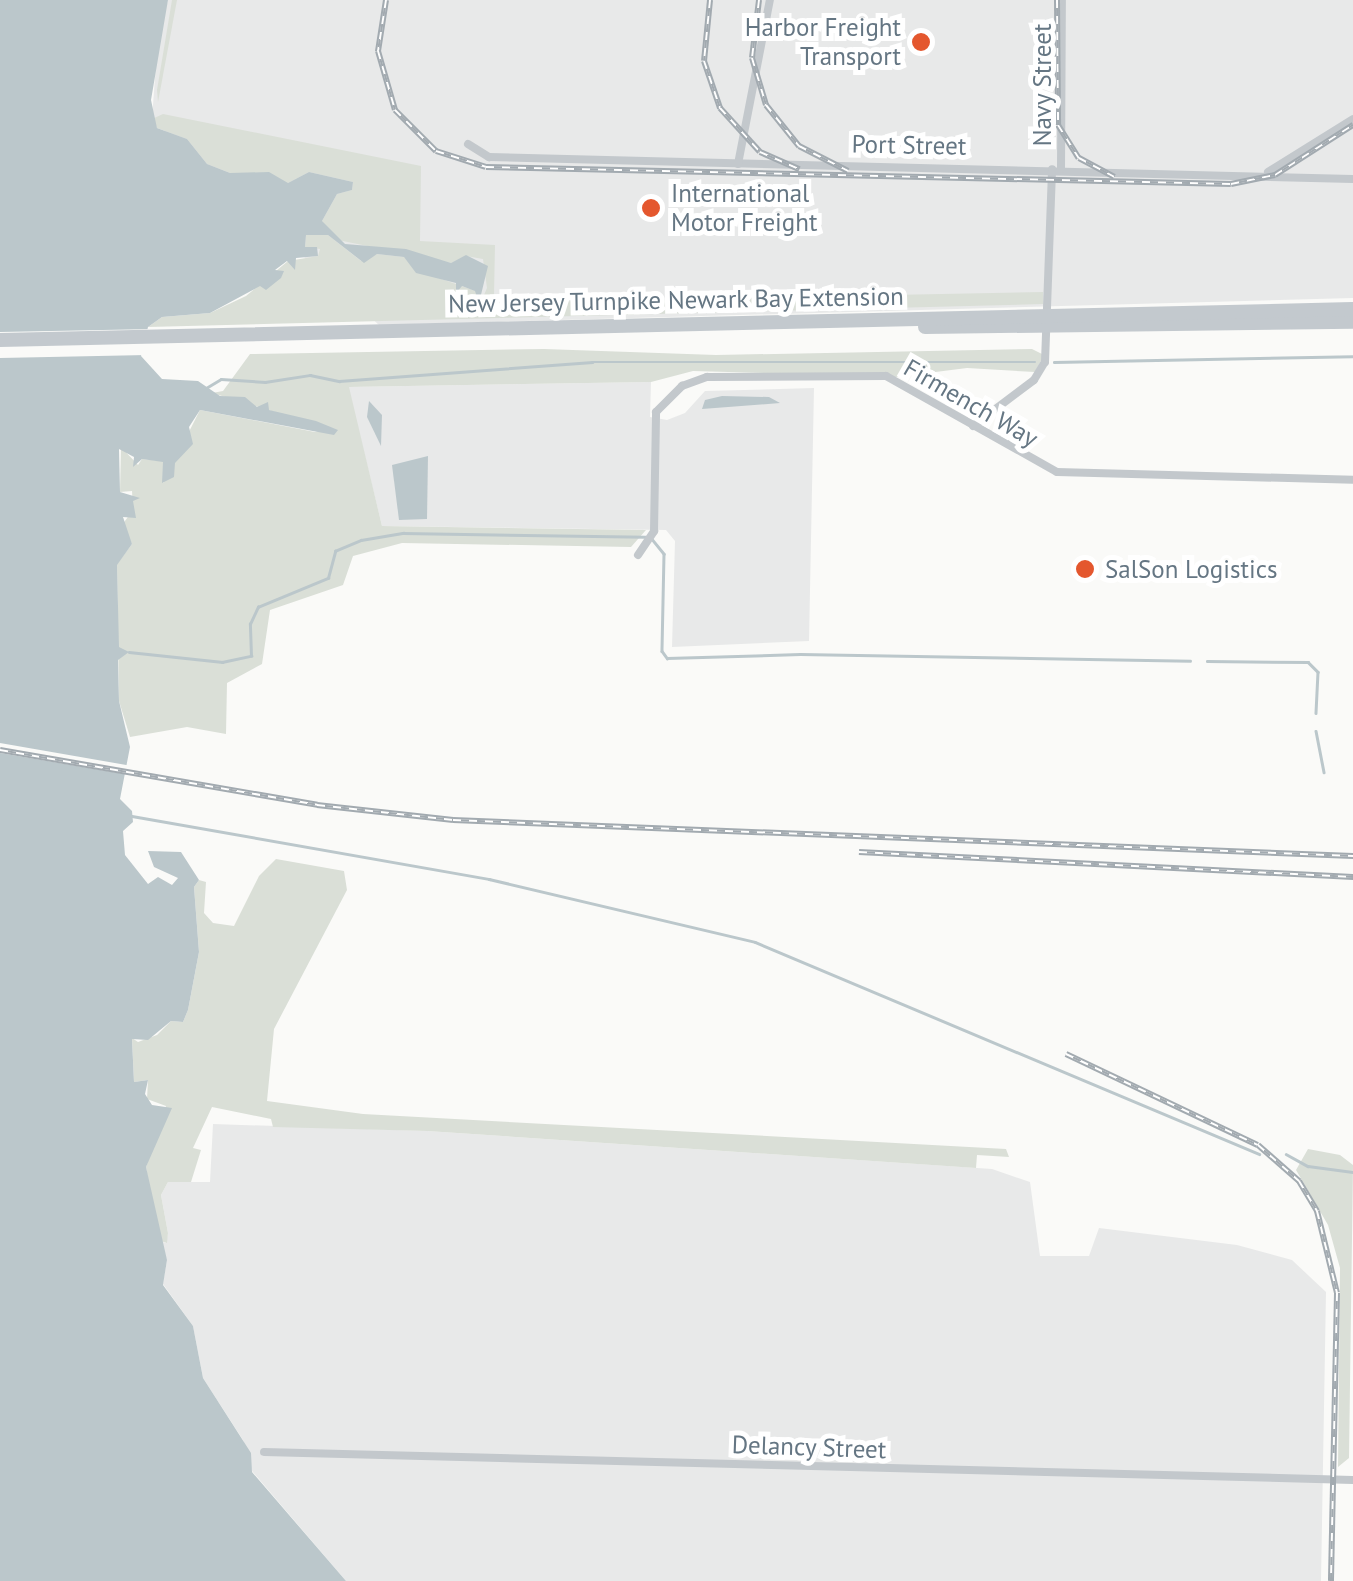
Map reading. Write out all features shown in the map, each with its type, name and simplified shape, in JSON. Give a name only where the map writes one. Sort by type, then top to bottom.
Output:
[{"type":"highway","name":"New Jersey Turnpike Newark Bay Extension","points":[[0,340],[1353,309]]},
{"type":"highway","name":"New Jersey Turnpike Newark Bay Extension","points":[[0,349],[709,330],[1353,322]]},
{"type":"street","points":[[738,164],[770,0]]},
{"type":"street","name":"Navy Street","points":[[973,426],[1034,380],[1045,362],[1062,0]]},
{"type":"street","points":[[1264,174],[1353,120]]},
{"type":"street","name":"Port Street","points":[[468,144],[489,157],[1353,179]]},
{"type":"street","name":"Firmench Way","points":[[638,555],[654,531],[656,412],[682,386],[707,377],[886,376],[1058,472],[1353,480]]},
{"type":"street","name":"Delancy Street","points":[[264,1452],[1353,1480]]},
{"type":"shaded area","points":[[0,0],[168,0],[151,100],[157,128],[187,139],[207,164],[230,173],[269,172],[288,183],[309,172],[353,182],[352,190],[337,194],[322,221],[345,244],[406,249],[451,263],[466,255],[488,266],[479,303],[475,291],[462,286],[456,293],[456,283],[416,273],[404,257],[377,254],[364,263],[328,235],[306,235],[305,247],[317,247],[318,256],[296,258],[295,270],[287,261],[275,270],[284,271],[281,278],[266,290],[260,286],[210,313],[162,317],[148,327],[141,356],[162,379],[198,381],[220,396],[245,397],[257,407],[268,402],[269,410],[316,421],[338,430],[334,435],[200,410],[189,427],[193,444],[175,463],[174,477],[162,483],[163,462],[142,459],[133,467],[134,457],[119,449],[120,492],[140,498],[133,501],[136,518],[123,517],[132,544],[117,565],[119,647],[129,652],[118,660],[119,701],[130,747],[120,799],[132,811],[133,822],[123,831],[125,855],[148,884],[158,877],[172,885],[178,878],[154,867],[148,851],[181,852],[199,880],[194,887],[199,952],[183,1022],[171,1021],[148,1040],[132,1039],[134,1082],[148,1080],[145,1094],[152,1105],[172,1108],[146,1167],[167,1260],[163,1285],[193,1326],[203,1378],[251,1453],[252,1472],[346,1581],[0,1581]]},
{"type":"shaded area","points":[[168,0],[1353,0],[1353,298],[379,325],[152,119],[158,36]]},
{"type":"shaded area","points":[[172,0],[177,0],[158,102],[157,90]]},
{"type":"shaded area","points":[[163,114],[421,166],[420,241],[495,245],[494,296],[529,302],[1043,292],[1043,304],[148,327],[162,317],[210,313],[246,296],[288,261],[318,256],[320,249],[305,247],[306,235],[328,235],[333,239],[322,221],[337,194],[352,190],[353,182],[309,172],[288,183],[230,173],[207,164],[187,139],[157,128],[152,119]],"holes":[[[333,239],[451,263],[466,256],[483,259],[487,288],[481,302],[476,291],[427,274],[404,257],[377,254],[361,261]]]},
{"type":"shaded area","points":[[544,349],[716,355],[1032,349],[1044,355],[1035,372],[967,368],[896,377],[693,371],[651,382],[349,387],[382,526],[646,530],[631,547],[402,543],[353,556],[343,585],[270,610],[262,664],[227,683],[226,734],[187,727],[130,737],[119,701],[117,564],[132,544],[122,525],[133,510],[132,491],[120,492],[121,447],[138,465],[142,459],[163,461],[163,483],[200,410],[315,432],[331,429],[212,393],[223,391],[250,354]]},
{"type":"shaded area","points":[[651,382],[650,417],[667,420],[685,413],[705,391],[814,388],[809,641],[672,647],[675,541],[666,530],[382,526],[348,387]]},
{"type":"shaded area","points":[[722,396],[769,397],[780,403],[702,409],[705,400]]},
{"type":"shaded area","points":[[369,401],[382,415],[381,446],[367,417]]},
{"type":"shaded area","points":[[428,456],[427,519],[399,520],[392,465]]},
{"type":"shaded area","points":[[276,859],[344,871],[347,890],[274,1029],[267,1101],[363,1114],[1006,1149],[1009,1157],[977,1155],[976,1168],[427,1131],[273,1127],[271,1119],[212,1107],[193,1148],[201,1150],[191,1182],[168,1182],[161,1195],[167,1243],[157,1240],[146,1167],[166,1106],[147,1099],[148,1080],[134,1082],[132,1038],[138,1042],[157,1035],[171,1021],[183,1022],[199,952],[194,887],[199,880],[206,882],[204,913],[213,923],[234,926],[259,876]]},
{"type":"shaded area","points":[[213,1124],[427,1131],[992,1169],[1030,1182],[1040,1256],[1089,1256],[1099,1228],[1237,1245],[1292,1260],[1326,1292],[1321,1581],[346,1581],[252,1471],[243,1440],[203,1378],[193,1326],[163,1284],[167,1260],[157,1240],[166,1243],[168,1233],[161,1195],[168,1182],[210,1182]]},
{"type":"shaded area","points":[[1308,1149],[1340,1155],[1353,1165],[1349,1458],[1338,1467],[1340,1268],[1328,1225],[1296,1170]]},
{"type":"pier","points":[[154,329],[147,355],[0,358],[0,332]]},
{"type":"pier","points":[[0,743],[132,766],[130,775],[0,753]]},
{"type":"waterway","points":[[1054,362],[1353,356]]},
{"type":"waterway","points":[[206,388],[221,379],[265,382],[310,375],[339,381],[592,362],[1035,362]]},
{"type":"waterway","points":[[129,652],[222,662],[251,656],[250,624],[258,607],[328,578],[335,551],[361,540],[403,533],[645,537]]},
{"type":"waterway","points":[[652,539],[664,554],[662,651],[667,658],[800,654],[1190,661]]},
{"type":"waterway","points":[[1207,661],[1308,662],[1318,672],[1316,713]]},
{"type":"waterway","points":[[1316,731],[1324,772]]},
{"type":"waterway","points":[[132,816],[489,879],[755,942],[1259,1154]]},
{"type":"waterway","points":[[1286,1154],[1308,1166],[1353,1172]]},
{"type":"railway","points":[[386,0],[378,51],[395,110],[436,151],[486,167],[1231,184],[1275,175],[1353,125]]},
{"type":"railway","points":[[710,0],[704,61],[720,108],[760,152],[799,169]]},
{"type":"railway","points":[[759,0],[752,58],[766,105],[799,146],[848,171]]},
{"type":"railway","points":[[1057,0],[1058,125],[1079,158],[1114,177]]},
{"type":"railway","points":[[0,750],[317,805],[453,820],[1353,856]]},
{"type":"railway","points":[[859,852],[1353,877]]},
{"type":"railway","points":[[1066,1054],[1258,1145],[1299,1181],[1317,1211],[1337,1293],[1331,1581]]},
{"type":"place","name":"Harbor Freight Transport","points":[[921,42]]},
{"type":"place","name":"International Motor Freight","points":[[651,208]]},
{"type":"place","name":"SalSon Logistics","points":[[1085,569]]}]
